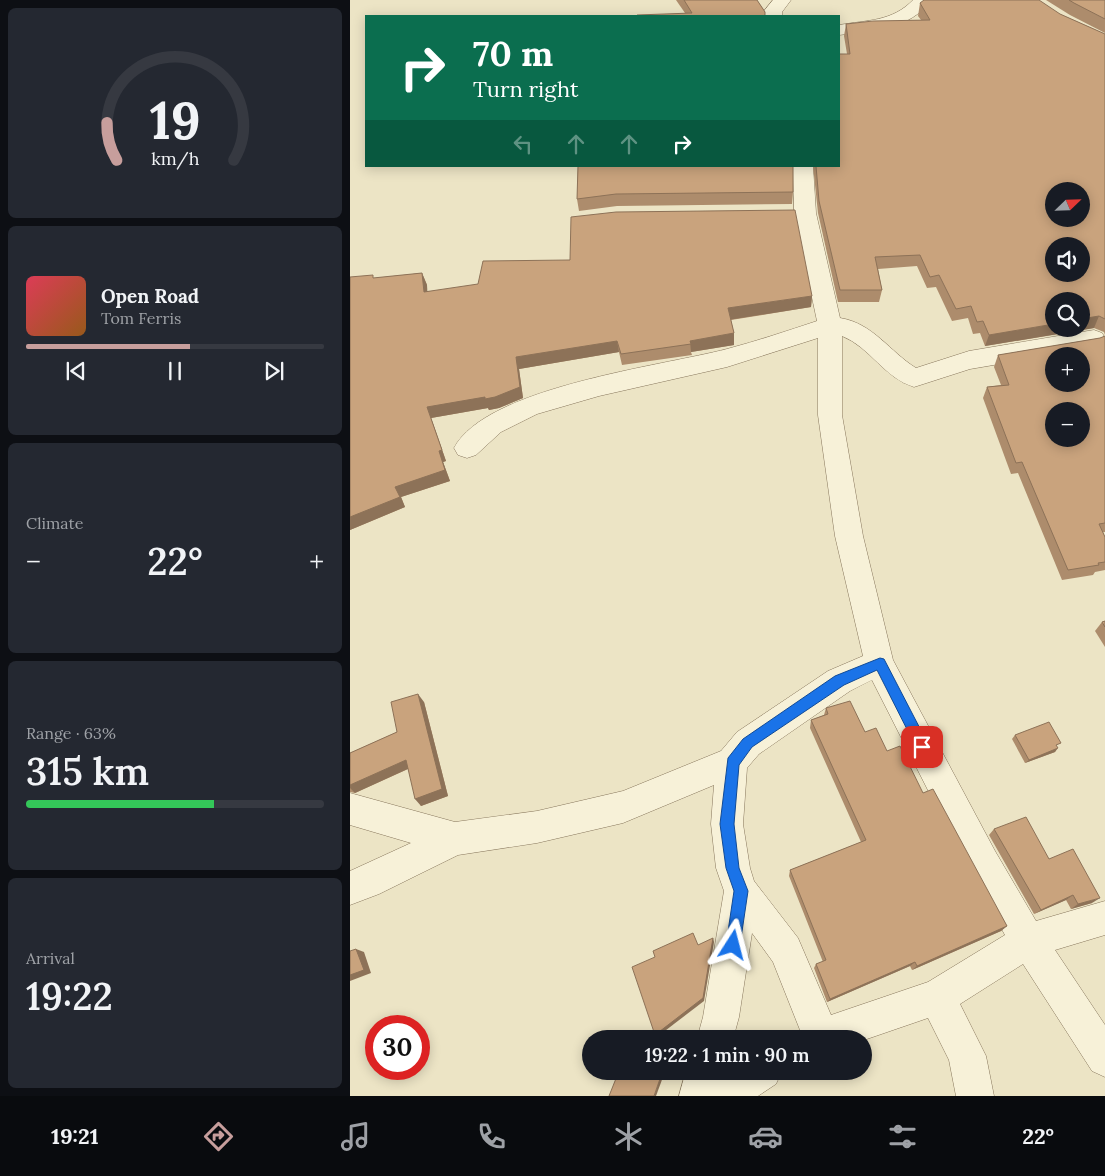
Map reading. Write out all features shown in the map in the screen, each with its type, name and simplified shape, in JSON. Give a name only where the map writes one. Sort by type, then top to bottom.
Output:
[{"type":"street","points":[[773,15],[773,12],[782,0]]},
{"type":"street","points":[[840,30],[891,22],[908,15],[922,0]]},
{"type":"street","points":[[803,167],[796,213],[830,326],[830,415],[849,536],[880,663],[982,863],[1028,941],[1105,1058]]},
{"type":"street","points":[[468,448],[492,424],[529,407],[599,387],[727,358],[830,326],[847,328],[870,343],[902,372],[914,378],[969,360],[1094,339]]},
{"type":"street","points":[[350,888],[367,882],[455,839],[537,827],[622,807],[732,762],[748,743],[839,680],[880,663]]},
{"type":"street","points":[[732,762],[727,824],[732,868],[741,891],[786,950],[815,1030]]},
{"type":"street","points":[[350,809],[455,839]]},
{"type":"street","points":[[718,1030],[722,1017],[741,891]]},
{"type":"street","points":[[839,1030],[937,997],[1028,941],[1105,918]]},
{"type":"street","points":[[937,997],[967,1056],[976,1096]]},
{"type":"street","points":[[698,1096],[702,1080]]},
{"type":"street","points":[[730,1096],[748,1080]]},
{"type":"building","points":[[684,0],[757,0],[765,15],[637,15],[692,13]]},
{"type":"building","points":[[924,0],[1039,0],[1060,14],[1105,34],[1105,319],[1099,316],[1090,318],[1090,292],[1045,292],[1045,326],[989,335],[983,321],[977,322],[971,306],[956,309],[939,275],[930,277],[920,255],[875,257],[882,290],[840,290],[819,201],[816,167],[840,167],[840,54],[850,54],[846,24],[873,21],[930,20],[920,3]]},
{"type":"building","points":[[1069,0],[1105,0],[1105,19],[1074,3]]},
{"type":"building","points":[[578,167],[793,167],[793,192],[616,194],[577,199]]},
{"type":"building","points":[[795,210],[812,296],[728,308],[734,333],[690,341],[691,344],[621,354],[617,341],[516,357],[520,387],[495,397],[427,407],[442,450],[439,451],[445,470],[395,487],[400,497],[350,517],[350,277],[373,275],[373,278],[422,273],[424,292],[478,284],[483,261],[570,260],[571,217],[616,212]]},
{"type":"building","points":[[1105,336],[1105,523],[1099,524],[1105,537],[1105,562],[1098,563],[1099,565],[1068,570],[1022,462],[1016,463],[987,387],[1009,385],[998,355],[1045,347],[1045,392],[1090,392],[1090,347],[1046,347]]},
{"type":"building","points":[[418,694],[442,789],[415,799],[406,760],[350,785],[350,753],[397,732],[391,702]]},
{"type":"building","points":[[850,701],[865,732],[876,728],[887,751],[900,746],[923,793],[933,789],[1007,926],[917,966],[915,962],[830,999],[816,964],[826,960],[790,870],[866,840],[811,720],[828,714],[826,708]]},
{"type":"building","points":[[1049,722],[1061,743],[1056,745],[1058,748],[1029,760],[1015,735]]},
{"type":"building","points":[[1026,817],[1049,859],[1073,849],[1100,898],[1078,904],[1073,895],[1041,910],[994,829]]},
{"type":"building","points":[[693,933],[698,945],[713,938],[703,998],[661,1030],[653,1030],[632,967],[655,957],[653,951]]},
{"type":"building","points":[[356,949],[364,970],[350,975],[350,951]]},
{"type":"building","points":[[615,1080],[660,1080],[654,1096],[609,1096]]},
{"type":"route","points":[[733,945],[741,891],[732,868],[727,824],[732,762],[748,743],[839,680],[880,663],[922,747]]}]
